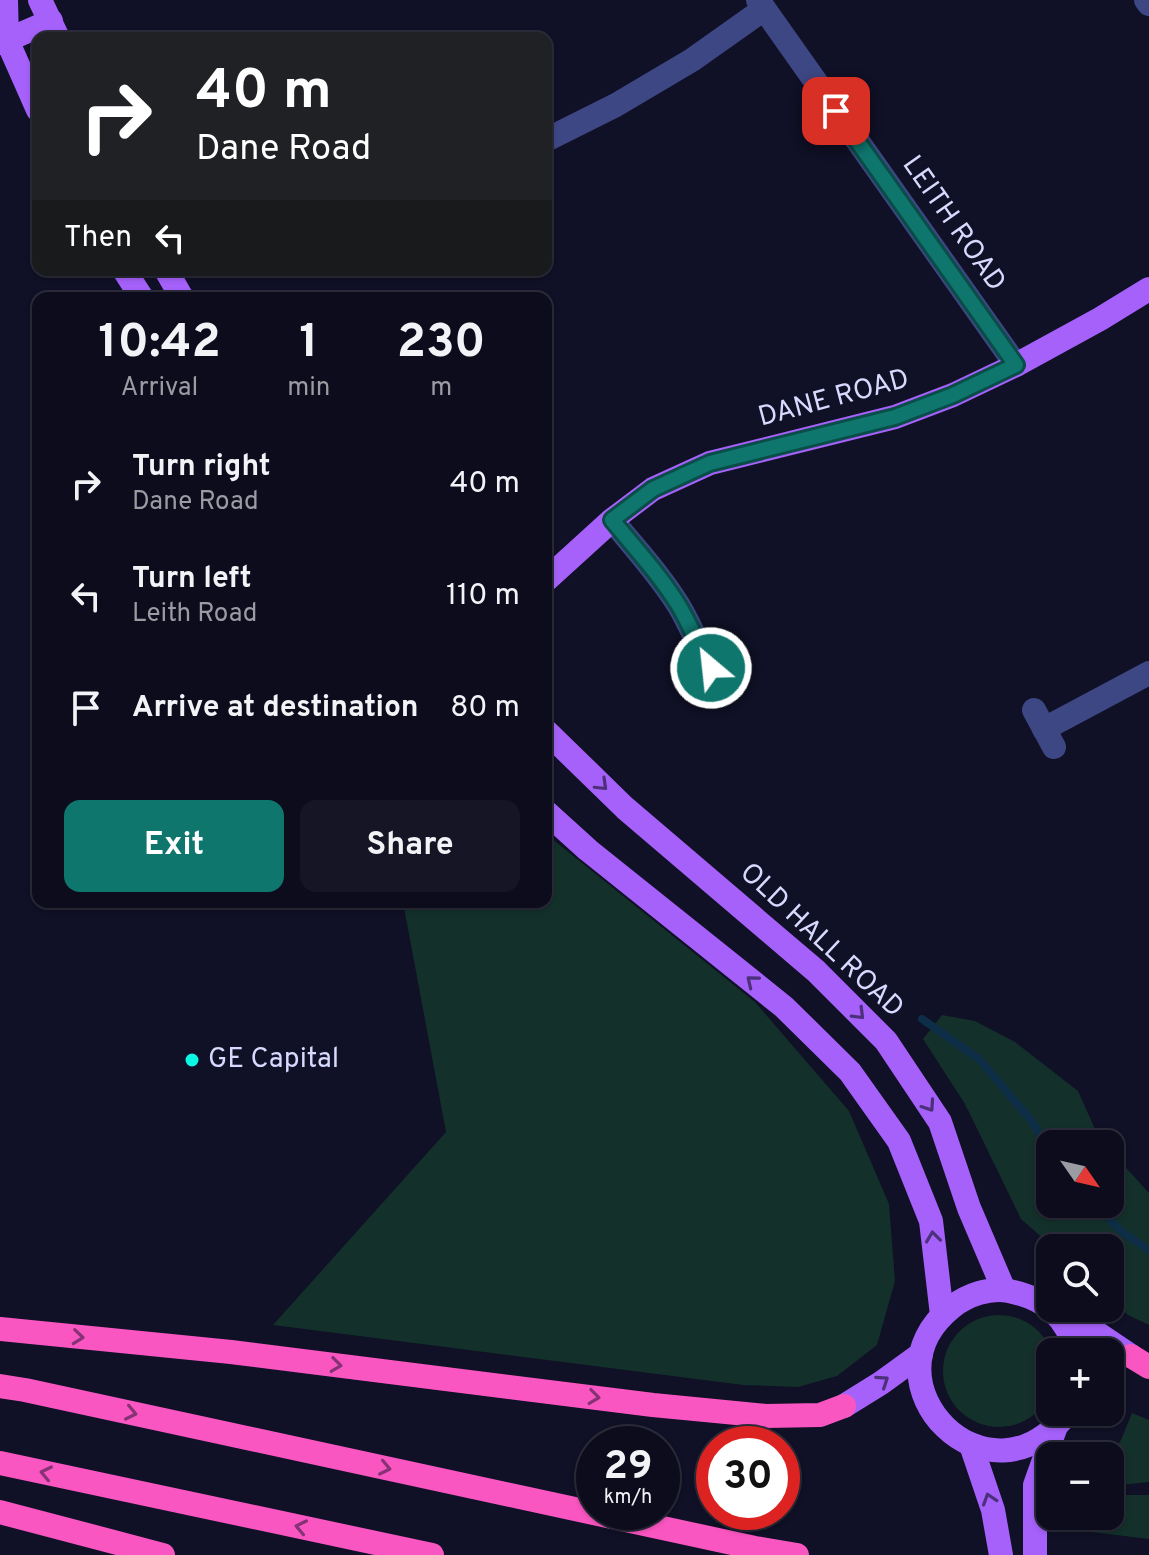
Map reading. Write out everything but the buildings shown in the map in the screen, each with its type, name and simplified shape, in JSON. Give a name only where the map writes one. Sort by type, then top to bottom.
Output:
[{"type":"highway","points":[[0,1329],[231,1352],[653,1405],[766,1416],[820,1415],[844,1406]]},
{"type":"highway","points":[[0,1386],[797,1555]]},
{"type":"highway","points":[[0,1463],[432,1555]]},
{"type":"highway","points":[[0,1512],[163,1555]]},
{"type":"main road","points":[[6,0],[4,41],[32,98]]},
{"type":"main road","points":[[4,41],[50,20]]},
{"type":"main road","name":"DANE ROAD","points":[[552,575],[612,520],[653,489],[710,463],[895,417],[953,395],[1016,365],[1149,289]]},
{"type":"main road","name":"OLD HALL ROAD","points":[[552,737],[625,808],[816,971],[886,1041],[940,1122],[969,1208],[1004,1290]]},
{"type":"main road","points":[[552,817],[588,850],[784,1007],[850,1072],[899,1141],[931,1221],[942,1315]]},
{"type":"main road","points":[[1036,1299],[1004,1290],[981,1292],[960,1300],[942,1315],[929,1333],[921,1354],[920,1382],[929,1409],[947,1430],[971,1445],[992,1450],[1015,1449],[1036,1442],[1054,1426]]},
{"type":"main road","points":[[1080,1322],[1140,1362]]},
{"type":"main road","points":[[844,1406],[921,1354]]},
{"type":"main road","points":[[1035,1555],[1035,1485],[1059,1426]]},
{"type":"main road","points":[[971,1445],[993,1510],[1001,1555]]},
{"type":"street","points":[[552,137],[616,105],[680,67],[761,4]]},
{"type":"street","name":"LEITH ROAD","points":[[761,4],[1016,365]]},
{"type":"street","points":[[612,520],[670,591],[711,668]]},
{"type":"street","points":[[1044,729],[1149,673]]},
{"type":"green space","points":[[552,839],[755,1002],[849,1111],[889,1204],[895,1281],[877,1345],[837,1376],[798,1387],[743,1385],[273,1325],[446,1132],[404,908],[552,908]]},
{"type":"green space","points":[[942,1015],[975,1021],[1015,1042],[1078,1091],[1095,1130],[1036,1130],[1036,1218],[1124,1218],[1124,1165],[1149,1193],[1149,1325],[1124,1311],[1124,1234],[1038,1234],[1021,1219],[965,1104],[923,1039]]},
{"type":"green space","points":[[999,1315],[1020,1319],[1043,1338],[1036,1338],[1036,1412],[1020,1423],[999,1427],[978,1423],[960,1410],[947,1392],[943,1371],[947,1350],[960,1332],[978,1319]]},
{"type":"green space","points":[[1132,1413],[1149,1420],[1149,1482],[1124,1485],[1124,1442],[1120,1442]]},
{"type":"green space","points":[[1124,1495],[1149,1495],[1149,1539],[1075,1530],[1124,1530]]},
{"type":"waterway","points":[[922,1019],[979,1059],[1037,1130]]},
{"type":"waterway","points":[[1108,1218],[1122,1232],[1149,1250]]},
{"type":"place","name":"GE Capital","points":[[192,1060]]},
{"type":"route","points":[[711,668],[670,591],[612,520],[653,489],[710,463],[895,417],[953,395],[1016,365],[836,111]]}]
